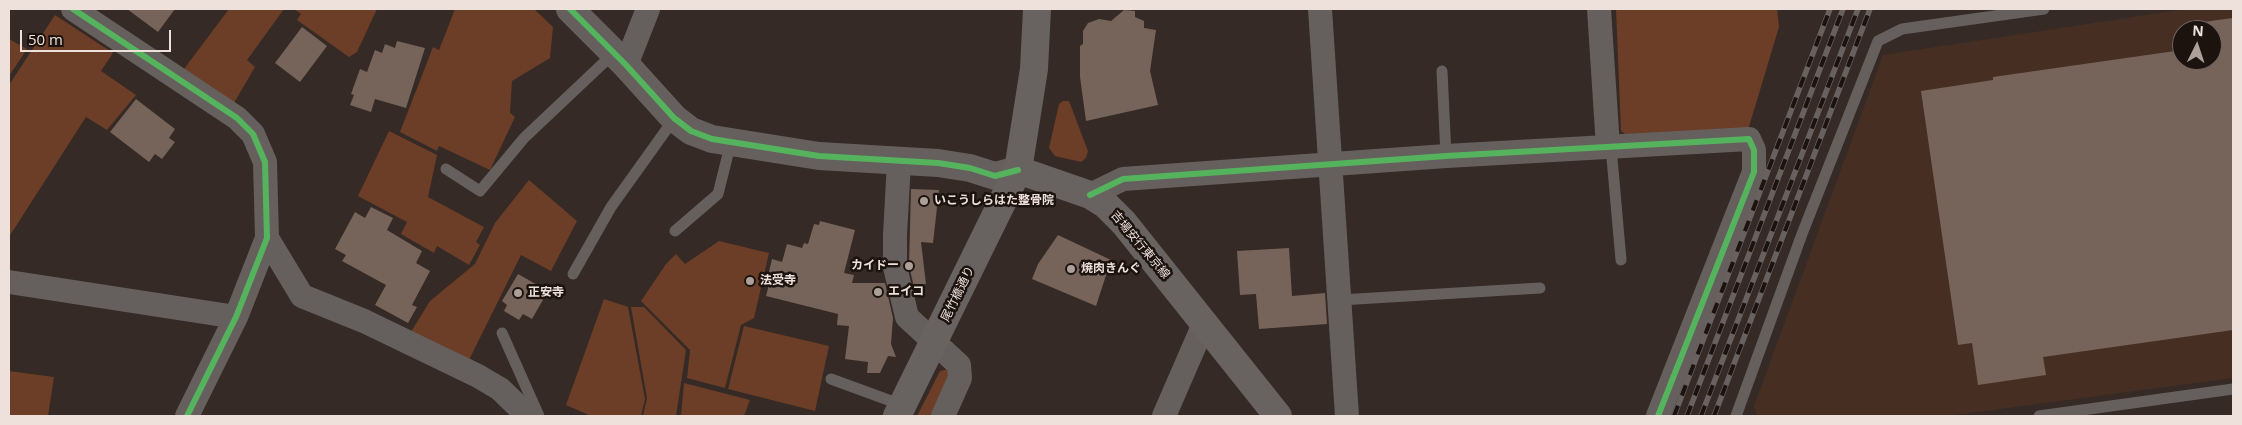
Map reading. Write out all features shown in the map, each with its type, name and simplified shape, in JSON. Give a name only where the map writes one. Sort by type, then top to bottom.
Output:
[{"type":"main road","points":[[1018,170],[1034,69],[1037,9]]},
{"type":"main road","name":"吉場安行東京線","points":[[1018,170],[1090,195],[1106,205],[1124,223],[1278,416]]},
{"type":"main road","name":"尾竹橋通り","points":[[900,411],[1018,170]]},
{"type":"street","points":[[73,9],[94,21],[248,128],[265,162],[267,238],[236,316],[187,416]]},
{"type":"street","points":[[570,9],[620,59],[674,118],[692,131],[712,139],[819,156],[938,163],[970,168],[995,176],[1018,170]]},
{"type":"street","points":[[620,59],[648,9]]},
{"type":"street","points":[[1320,9],[1348,416]]},
{"type":"street","points":[[1599,9],[1610,147]]},
{"type":"street","points":[[1090,195],[1122,179],[1446,156],[1749,139],[1754,150],[1754,172],[1658,416]]},
{"type":"street","points":[[899,162],[895,267],[907,317],[959,365],[960,378],[944,416]]},
{"type":"street","points":[[267,238],[302,296],[364,321],[474,374],[500,389],[528,416]]},
{"type":"street","points":[[9,282],[236,316]]},
{"type":"street","points":[[1164,416],[1204,324]]},
{"type":"lane","points":[[1736,416],[1802,234],[1878,41],[1902,29],[2044,9]]},
{"type":"lane","points":[[446,169],[480,191],[524,138],[620,59]]},
{"type":"lane","points":[[1442,71],[1446,156]]},
{"type":"lane","points":[[573,274],[611,207],[674,118]]},
{"type":"lane","points":[[675,231],[718,194],[731,142]]},
{"type":"lane","points":[[1610,147],[1621,260]]},
{"type":"lane","points":[[1340,300],[1540,288]]},
{"type":"lane","points":[[502,333],[539,416]]},
{"type":"lane","points":[[831,379],[900,411]]},
{"type":"lane","points":[[2039,416],[2233,389]]},
{"type":"shaded area","points":[[229,9],[284,9],[247,60],[255,67],[231,108],[181,73]]},
{"type":"shaded area","points":[[294,9],[377,9],[357,52],[349,57],[297,20],[301,14]]},
{"type":"shaded area","points":[[455,9],[534,9],[553,27],[550,58],[512,81],[510,113],[515,117],[490,170],[439,146],[437,151],[400,132],[433,47],[439,50]]},
{"type":"shaded area","points":[[1616,9],[1777,9],[1779,27],[1748,130],[1631,139],[1621,131]]},
{"type":"shaded area","points":[[2186,9],[2233,9],[2233,378],[1947,416],[1757,416],[1754,406],[1883,55]]},
{"type":"shaded area","points":[[55,15],[113,53],[101,71],[136,95],[107,130],[86,117],[9,237],[9,85]]},
{"type":"shaded area","points":[[9,39],[27,49],[9,76]]},
{"type":"shaded area","points":[[1063,101],[1069,101],[1088,151],[1086,158],[1081,162],[1055,156],[1049,148],[1059,104]]},
{"type":"shaded area","points":[[389,131],[437,155],[428,197],[484,227],[476,242],[480,245],[469,265],[437,246],[434,253],[401,234],[407,222],[358,196]]},
{"type":"shaded area","points":[[529,180],[577,221],[551,271],[521,255],[468,362],[409,335],[430,301],[475,264],[495,223]]},
{"type":"shaded area","points":[[719,241],[769,253],[754,318],[741,325],[725,388],[687,378],[690,350],[641,301],[666,264],[676,254],[685,264]]},
{"type":"shaded area","points":[[604,299],[628,307],[645,399],[641,416],[591,416],[566,405]]},
{"type":"shaded area","points":[[631,307],[644,307],[686,350],[676,416],[643,416],[647,398]]},
{"type":"shaded area","points":[[744,326],[829,346],[815,411],[728,389]]},
{"type":"shaded area","points":[[948,369],[949,374],[931,416],[917,416],[940,371]]},
{"type":"shaded area","points":[[9,371],[54,377],[48,416],[9,416]]},
{"type":"shaded area","points":[[684,383],[750,400],[744,416],[681,416]]},
{"type":"building","points":[[127,9],[175,9],[158,32]]},
{"type":"building","points":[[1124,10],[1135,11],[1135,17],[1144,21],[1144,28],[1156,30],[1150,71],[1158,105],[1086,121],[1080,77],[1080,46],[1083,44],[1083,31],[1088,23],[1099,19],[1111,21]]},
{"type":"building","points":[[2233,18],[2233,330],[2043,357],[2046,375],[1978,385],[1972,343],[1958,345],[1921,91],[1993,80],[1993,77],[2172,51],[2172,70],[2222,70],[2222,20],[2218,20]]},
{"type":"building","points":[[302,27],[327,46],[300,82],[275,63]]},
{"type":"building","points":[[397,41],[425,48],[406,108],[375,99],[371,112],[350,105],[354,95],[351,94],[360,69],[367,72],[375,50],[382,53],[385,44],[395,48]]},
{"type":"building","points":[[136,99],[175,129],[169,138],[175,142],[162,159],[155,154],[149,162],[110,132]]},
{"type":"building","points":[[911,189],[939,190],[933,243],[921,242],[926,284],[918,286],[919,291],[915,292],[909,265]]},
{"type":"building","points":[[371,207],[393,218],[387,230],[422,251],[416,263],[430,271],[412,305],[417,307],[408,323],[375,305],[386,285],[342,261],[346,255],[335,249],[355,212],[365,218]]},
{"type":"building","points":[[820,221],[855,230],[844,273],[854,275],[852,283],[885,283],[893,318],[891,344],[896,357],[888,356],[880,373],[867,373],[868,362],[845,359],[849,326],[837,325],[838,314],[766,296],[771,277],[768,276],[772,259],[782,262],[787,244],[802,248],[804,243],[808,244],[814,224],[819,225]]},
{"type":"building","points":[[1058,235],[1111,260],[1096,306],[1032,279],[1038,264]]},
{"type":"building","points":[[1289,248],[1292,296],[1325,293],[1327,324],[1259,329],[1256,294],[1240,295],[1237,251]]},
{"type":"building","points":[[518,274],[548,291],[532,319],[523,314],[519,320],[504,311],[507,305],[502,301]]},
{"type":"railway","points":[[1674,416],[1830,9]]},
{"type":"railway","points":[[1687,416],[1843,9]]},
{"type":"railway","points":[[1701,416],[1858,9]]},
{"type":"railway","points":[[1714,416],[1870,9]]},
{"type":"cycle path","points":[[73,9],[237,118],[253,134],[265,162],[267,238],[236,317],[187,416]]},
{"type":"cycle path","points":[[570,9],[626,65],[674,118],[691,131],[712,139],[819,156],[938,163],[970,168],[995,176],[1018,170]]},
{"type":"cycle path","points":[[1090,195],[1123,179],[1446,156],[1749,139],[1754,150],[1754,172],[1658,416]]},
{"type":"place","name":"いこうしらはた整骨院","points":[[924,201]]},
{"type":"place","name":"カイドー","points":[[909,266]]},
{"type":"place","name":"焼肉きんぐ","points":[[1071,269]]},
{"type":"place","name":"法受寺","points":[[750,281]]},
{"type":"place","name":"エイコ","points":[[878,292]]},
{"type":"place","name":"正安寺","points":[[518,293]]}]
